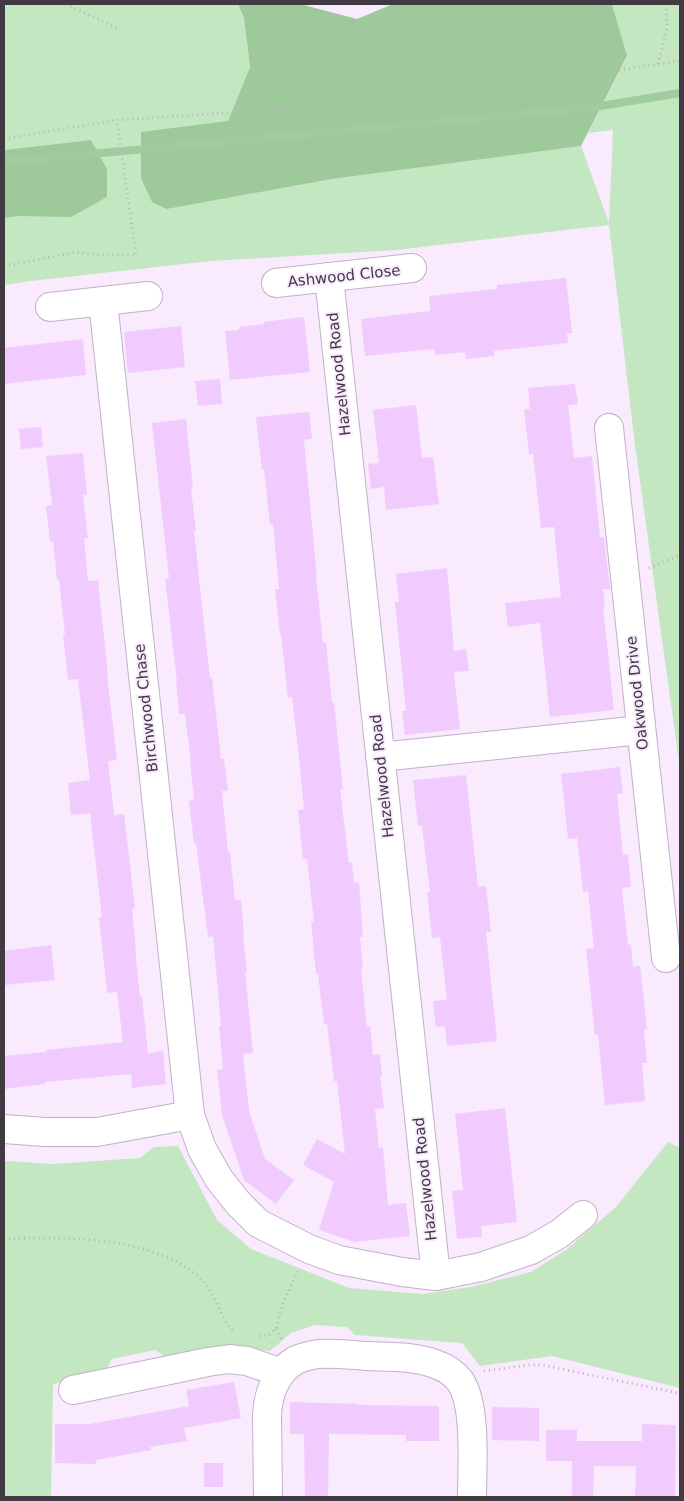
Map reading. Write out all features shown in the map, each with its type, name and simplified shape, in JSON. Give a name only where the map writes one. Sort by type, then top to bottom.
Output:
[{"type":"street","name":"Ashwood Close","points":[[276,283],[412,268]]},
{"type":"street","name":"Hazelwood Road","points":[[329,277],[436,1276]]},
{"type":"street","points":[[50,307],[148,296]]},
{"type":"street","name":"Birchwood Chase","points":[[103,301],[190,1115]]},
{"type":"street","name":"Oakwood Drive","points":[[609,428],[666,958]]},
{"type":"street","points":[[380,758],[641,730]]},
{"type":"street","points":[[4,1129],[45,1132],[97,1132],[190,1115],[202,1149],[219,1179],[238,1203],[258,1223],[309,1249],[339,1260],[402,1272],[436,1276],[481,1267],[531,1250],[559,1234],[583,1214]]},
{"type":"street","points":[[268,1497],[268,1402],[272,1387],[281,1373],[296,1361],[307,1356],[333,1354],[410,1358],[436,1364],[453,1374],[464,1389],[470,1408],[472,1497]]},
{"type":"street","points":[[73,1390],[229,1359],[247,1361],[281,1373]]},
{"type":"path","points":[[66,4],[119,29]]},
{"type":"path","points":[[593,4],[605,72]]},
{"type":"path","points":[[658,64],[667,28],[666,4]]},
{"type":"path","points":[[4,139],[117,120],[501,95],[605,72],[680,61]]},
{"type":"path","points":[[4,266],[77,252],[97,255],[136,254],[117,120]]},
{"type":"path","points":[[4,1238],[46,1237],[107,1241],[167,1257],[190,1269],[204,1282],[216,1300],[227,1325],[237,1333]]},
{"type":"path","points":[[254,1336],[268,1335],[276,1329],[288,1291],[309,1249]]},
{"type":"path","points":[[453,1374],[542,1366],[680,1394]]},
{"type":"green space","points":[[4,4],[238,4],[244,18],[250,67],[228,121],[167,209],[332,179],[581,146],[609,223],[613,130],[588,133],[627,57],[612,4],[680,4],[680,769],[635,445],[609,225],[396,250],[210,261],[4,285],[4,218],[106,197],[107,169],[91,140],[4,150]]},
{"type":"green space","points":[[238,4],[300,4],[357,19],[393,4],[612,4],[627,56],[581,146],[332,179],[167,209],[152,202],[141,178],[141,132],[228,121],[250,67],[244,18]]},
{"type":"green space","points":[[91,140],[107,169],[107,197],[71,217],[20,216],[4,218],[4,150]]},
{"type":"green space","points":[[668,1142],[680,1148],[680,1388],[552,1356],[480,1366],[462,1343],[355,1335],[347,1327],[315,1325],[291,1333],[270,1351],[239,1347],[169,1359],[155,1350],[112,1359],[106,1370],[53,1384],[51,1497],[4,1497],[4,1161],[54,1164],[140,1158],[154,1147],[178,1146],[217,1220],[251,1249],[349,1288],[423,1294],[471,1287],[531,1272],[566,1250],[616,1207]]},
{"type":"building","points":[[566,278],[572,333],[567,333],[568,343],[494,351],[494,356],[466,359],[465,352],[435,355],[434,349],[365,356],[361,319],[430,311],[429,296],[497,289],[497,285]]},
{"type":"building","points":[[304,317],[310,372],[230,380],[225,331],[239,330],[239,327],[264,324],[264,322]]},
{"type":"building","points":[[181,326],[185,367],[128,373],[124,332]]},
{"type":"building","points":[[83,339],[86,375],[4,384],[4,348]]},
{"type":"building","points":[[220,379],[222,404],[198,406],[195,381]]},
{"type":"building","points":[[575,384],[578,404],[568,405],[574,458],[592,456],[600,537],[604,537],[610,589],[603,589],[605,607],[603,607],[614,710],[550,717],[540,623],[508,627],[505,603],[561,597],[554,527],[541,528],[533,454],[529,454],[524,410],[530,409],[528,388]]},
{"type":"building","points":[[416,405],[422,458],[433,457],[439,504],[386,510],[384,487],[371,489],[368,464],[379,463],[373,410]]},
{"type":"building","points":[[309,412],[312,439],[304,440],[323,643],[326,643],[332,703],[334,702],[343,789],[340,790],[349,863],[352,862],[354,883],[359,882],[363,937],[360,937],[363,969],[361,969],[367,1027],[370,1026],[373,1055],[380,1054],[382,1076],[380,1076],[384,1108],[375,1109],[379,1148],[383,1147],[388,1205],[406,1203],[410,1236],[354,1242],[319,1230],[334,1182],[303,1165],[317,1139],[345,1154],[337,1081],[334,1081],[327,1024],[324,1024],[318,974],[316,974],[311,922],[314,921],[307,859],[303,859],[298,810],[304,809],[298,749],[292,697],[288,698],[275,589],[279,589],[273,524],[270,524],[256,417]]},
{"type":"building","points":[[186,419],[196,530],[194,531],[210,679],[212,678],[221,759],[224,759],[228,790],[222,791],[228,853],[230,853],[235,900],[241,900],[247,972],[245,972],[253,1053],[243,1054],[249,1111],[265,1159],[294,1180],[276,1204],[244,1180],[222,1115],[217,1070],[223,1069],[219,1026],[221,1026],[213,936],[208,937],[189,801],[194,800],[191,762],[185,714],[179,714],[165,579],[169,578],[152,423]]},
{"type":"building","points":[[41,427],[43,447],[21,449],[19,429]]},
{"type":"building","points":[[83,453],[87,495],[83,495],[88,538],[84,538],[88,581],[98,580],[117,760],[108,761],[114,815],[124,814],[135,908],[132,909],[135,948],[148,1053],[163,1051],[166,1084],[132,1088],[131,1074],[45,1082],[45,1084],[4,1089],[4,1056],[123,1042],[117,992],[107,993],[99,917],[102,917],[90,813],[71,815],[68,783],[90,780],[78,679],[68,680],[59,580],[57,580],[53,541],[50,542],[46,506],[52,505],[46,456]]},
{"type":"building","points":[[447,568],[454,651],[466,649],[469,671],[454,672],[460,729],[405,735],[402,711],[406,711],[395,602],[399,602],[396,574]]},
{"type":"building","points":[[620,767],[623,793],[617,794],[623,855],[628,854],[631,887],[622,888],[628,945],[631,944],[633,967],[640,966],[647,1029],[644,1030],[647,1063],[642,1063],[645,1101],[605,1105],[598,1035],[595,1035],[586,949],[594,948],[588,891],[583,892],[577,838],[568,839],[561,774]]},
{"type":"building","points":[[466,775],[478,887],[486,886],[491,932],[486,932],[497,1041],[447,1046],[445,1026],[436,1027],[433,1001],[447,1000],[440,937],[432,938],[427,892],[430,892],[422,826],[418,826],[413,780]]},
{"type":"building","points":[[51,945],[55,980],[4,985],[4,951]]},
{"type":"building","points":[[505,1108],[517,1222],[481,1226],[482,1237],[457,1239],[452,1191],[463,1190],[455,1114]]},
{"type":"building","points":[[234,1382],[241,1418],[184,1428],[187,1441],[150,1447],[151,1450],[96,1460],[96,1464],[55,1463],[55,1424],[90,1424],[189,1406],[186,1390]]},
{"type":"building","points":[[290,1402],[439,1406],[439,1441],[406,1441],[406,1435],[329,1434],[328,1497],[305,1497],[304,1434],[290,1434]]},
{"type":"building","points":[[492,1407],[539,1408],[539,1441],[492,1440]]},
{"type":"building","points":[[642,1424],[676,1425],[675,1497],[635,1497],[636,1466],[594,1466],[593,1497],[572,1497],[572,1461],[546,1461],[546,1430],[577,1430],[577,1441],[642,1441]]},
{"type":"building","points":[[204,1463],[223,1463],[223,1487],[204,1487]]},
{"type":"waterway","points":[[4,162],[588,108],[680,93]]}]
